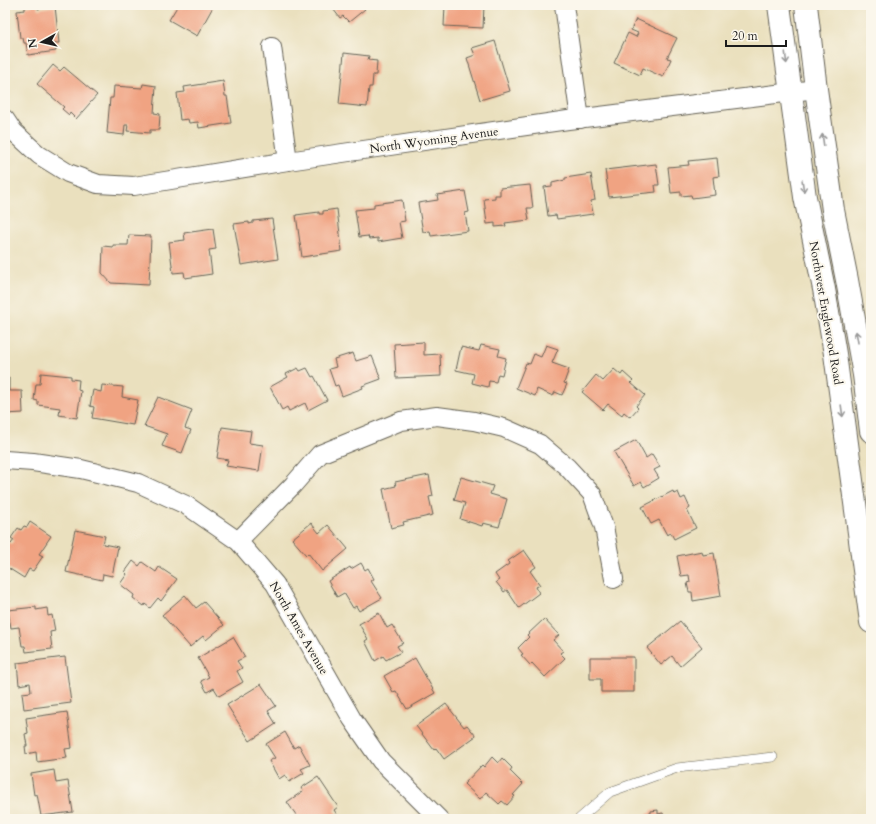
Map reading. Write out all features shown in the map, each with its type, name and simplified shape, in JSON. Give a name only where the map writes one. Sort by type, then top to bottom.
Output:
[{"type":"main road","name":"Northwest Englewood Road","points":[[779,5],[805,197],[824,290],[835,354],[871,622]]},
{"type":"main road","points":[[806,5],[833,210],[847,280],[871,431]]},
{"type":"street","points":[[564,5],[580,119]]},
{"type":"street","points":[[272,47],[288,161]]},
{"type":"street","name":"North Wyoming Avenue","points":[[5,119],[14,131],[39,155],[68,173],[98,184],[134,186],[288,161],[580,119],[816,89]]},
{"type":"street","points":[[238,541],[320,454],[401,421],[437,416],[504,428],[540,444],[567,467],[592,494],[604,527],[614,580]]},
{"type":"street","name":"North Ames Avenue","points":[[5,460],[33,462],[81,469],[138,482],[186,505],[238,541],[275,584],[352,719],[381,761],[439,819]]},
{"type":"lane","points":[[579,819],[610,792],[677,768],[773,757]]},
{"type":"building","points":[[37,5],[38,9],[55,6],[59,43],[55,43],[56,51],[28,55],[26,43],[24,43],[23,38],[20,38],[17,11],[25,10],[25,7]]},
{"type":"building","points":[[178,5],[214,5],[197,36],[169,20]]},
{"type":"building","points":[[330,5],[362,5],[365,9],[349,22],[343,16],[340,18]]},
{"type":"building","points":[[445,5],[484,5],[483,28],[444,26]]},
{"type":"building","points":[[636,19],[677,38],[667,58],[671,59],[663,77],[643,68],[640,75],[614,63],[628,33],[636,37],[638,33],[631,30]]},
{"type":"building","points":[[495,41],[510,91],[480,100],[467,58],[475,55],[472,48]]},
{"type":"building","points":[[344,53],[369,56],[368,60],[377,61],[376,75],[373,75],[372,87],[369,87],[367,107],[339,104]]},
{"type":"building","points":[[53,65],[60,71],[64,67],[97,95],[76,119],[70,113],[69,115],[62,109],[64,107],[37,84]]},
{"type":"building","points":[[223,81],[231,123],[199,128],[198,122],[189,123],[188,119],[180,120],[177,93],[185,92],[184,87]]},
{"type":"building","points":[[143,84],[156,86],[154,113],[160,114],[159,130],[150,130],[150,133],[127,131],[128,125],[125,125],[124,135],[107,133],[110,98],[113,98],[114,86],[142,88]]},
{"type":"building","points":[[717,158],[719,176],[713,177],[715,195],[692,198],[691,195],[681,196],[681,192],[671,193],[668,167],[689,165],[688,161]]},
{"type":"building","points":[[656,164],[659,185],[655,185],[656,192],[609,197],[605,170]]},
{"type":"building","points":[[591,174],[595,200],[591,201],[593,214],[557,219],[556,215],[548,216],[544,187],[552,186],[552,183],[565,180],[565,178]]},
{"type":"building","points":[[530,185],[533,208],[527,208],[529,220],[505,223],[506,226],[495,227],[495,223],[487,224],[484,199],[495,198],[495,195],[500,195],[500,188]]},
{"type":"building","points":[[465,191],[469,212],[465,213],[468,231],[431,236],[430,231],[423,232],[418,203],[438,200],[437,195]]},
{"type":"building","points":[[402,200],[405,221],[399,222],[402,238],[378,242],[378,238],[369,239],[368,236],[359,237],[355,210],[374,208],[374,204]]},
{"type":"building","points":[[337,209],[342,251],[302,257],[296,215],[319,212],[319,214],[323,214],[323,211]]},
{"type":"building","points":[[272,219],[278,259],[241,265],[234,224],[249,222],[249,224],[253,223],[253,221]]},
{"type":"building","points":[[213,229],[216,249],[209,250],[212,274],[185,278],[184,272],[173,273],[169,242],[185,240],[184,233]]},
{"type":"building","points":[[129,235],[151,236],[149,285],[111,283],[102,273],[103,246],[113,247],[113,245],[128,245]]},
{"type":"building","points":[[424,342],[424,355],[440,354],[441,376],[396,378],[394,344]]},
{"type":"building","points":[[481,345],[500,349],[498,356],[506,358],[502,375],[498,374],[496,382],[489,381],[488,387],[472,383],[474,374],[456,370],[461,347],[479,351]]},
{"type":"building","points":[[546,345],[558,349],[552,363],[569,369],[564,383],[567,384],[562,395],[555,392],[553,396],[537,389],[535,396],[516,388],[526,363],[530,364],[534,354],[541,357]]},
{"type":"building","points":[[353,353],[356,361],[372,356],[381,379],[342,396],[338,385],[335,386],[329,369],[336,367],[334,359]]},
{"type":"building","points":[[298,368],[300,371],[307,368],[312,377],[314,376],[327,400],[308,410],[305,403],[289,411],[287,407],[282,410],[270,387],[288,377],[286,374]]},
{"type":"building","points":[[614,369],[621,375],[623,372],[633,381],[631,383],[645,395],[636,406],[638,408],[630,417],[624,412],[622,415],[608,404],[603,410],[582,392],[596,375],[603,381]]},
{"type":"building","points":[[41,373],[71,376],[71,379],[79,380],[78,390],[81,391],[77,418],[59,415],[60,408],[38,405],[38,401],[34,400],[36,384],[40,384]]},
{"type":"building","points":[[5,378],[9,378],[9,391],[22,391],[23,413],[5,414]]},
{"type":"building","points":[[102,385],[123,387],[122,397],[138,400],[133,425],[92,418],[94,407],[90,406],[93,390],[101,392]]},
{"type":"building","points":[[158,397],[192,410],[185,428],[191,430],[182,453],[162,446],[167,434],[144,426]]},
{"type":"building","points":[[222,427],[251,431],[249,443],[263,445],[259,471],[226,466],[228,460],[217,458]]},
{"type":"building","points":[[636,440],[646,458],[652,454],[660,467],[654,470],[659,478],[644,487],[641,482],[634,486],[614,452]]},
{"type":"building","points":[[429,475],[433,496],[429,497],[433,515],[403,522],[404,525],[391,528],[383,489],[396,486],[395,482]]},
{"type":"building","points":[[461,477],[493,486],[490,494],[507,499],[499,527],[483,523],[482,526],[460,519],[465,503],[454,500]]},
{"type":"building","points":[[673,491],[674,494],[678,492],[681,499],[685,497],[690,508],[687,510],[696,528],[674,539],[671,533],[667,535],[659,520],[651,524],[642,507]]},
{"type":"building","points":[[30,522],[51,536],[39,554],[43,556],[33,571],[29,569],[24,578],[5,566],[5,540],[11,544],[14,540],[11,538],[18,528],[21,530],[24,526],[27,527]]},
{"type":"building","points":[[311,523],[319,533],[328,525],[348,549],[322,571],[308,553],[306,555],[292,539]]},
{"type":"building","points":[[75,530],[105,536],[103,544],[118,547],[112,576],[103,574],[102,580],[66,572]]},
{"type":"building","points":[[524,550],[536,567],[530,571],[540,585],[536,587],[539,593],[519,608],[507,590],[504,592],[496,582],[499,580],[495,574],[509,564],[508,561]]},
{"type":"building","points":[[702,551],[703,555],[714,553],[721,596],[693,601],[692,592],[689,592],[687,583],[690,582],[689,575],[681,576],[677,556]]},
{"type":"building","points":[[133,561],[139,566],[142,562],[156,572],[159,567],[177,579],[161,601],[158,598],[150,608],[145,604],[144,606],[133,598],[134,595],[120,584],[127,574],[125,572]]},
{"type":"building","points":[[361,563],[365,570],[368,568],[374,579],[371,581],[382,598],[359,611],[356,606],[353,608],[344,593],[337,597],[328,581],[350,567],[351,569]]},
{"type":"building","points":[[185,595],[196,608],[204,602],[224,625],[206,640],[203,636],[190,647],[162,615]]},
{"type":"building","points":[[36,607],[36,610],[47,608],[48,616],[52,615],[55,631],[50,632],[52,649],[26,652],[25,646],[22,646],[19,627],[11,628],[8,610]]},
{"type":"building","points":[[379,613],[387,628],[392,625],[403,643],[397,646],[401,652],[386,660],[383,656],[375,661],[365,641],[368,639],[359,624]]},
{"type":"building","points":[[544,619],[559,635],[553,640],[563,651],[560,653],[565,658],[545,677],[532,663],[530,665],[521,655],[523,654],[518,648],[529,637],[527,635]]},
{"type":"building","points":[[680,621],[702,647],[680,666],[672,656],[661,665],[647,648]]},
{"type":"building","points":[[233,637],[245,657],[237,661],[242,668],[237,671],[243,682],[219,696],[214,688],[207,692],[201,681],[209,677],[198,658]]},
{"type":"building","points":[[65,657],[71,703],[24,709],[22,693],[31,692],[30,683],[19,685],[17,663]]},
{"type":"building","points":[[590,657],[634,657],[634,692],[601,692],[601,679],[590,679]]},
{"type":"building","points":[[415,658],[435,693],[407,709],[396,691],[393,692],[384,676]]},
{"type":"building","points":[[261,684],[276,706],[268,711],[276,724],[250,741],[227,705]]},
{"type":"building","points":[[446,704],[464,727],[467,725],[476,736],[444,759],[436,748],[434,750],[416,726]]},
{"type":"building","points":[[67,712],[72,748],[65,749],[67,758],[37,762],[36,752],[26,754],[25,746],[27,746],[25,734],[28,733],[26,718]]},
{"type":"building","points":[[285,732],[294,748],[299,745],[310,765],[301,769],[304,773],[289,782],[285,775],[279,779],[269,761],[275,758],[266,744]]},
{"type":"building","points":[[492,757],[498,763],[502,758],[512,768],[510,771],[523,784],[513,795],[515,796],[507,805],[502,801],[499,804],[486,792],[480,799],[464,784],[482,765],[484,767]]},
{"type":"building","points":[[54,770],[56,783],[68,781],[73,812],[41,816],[37,794],[34,795],[31,774]]},
{"type":"building","points":[[318,777],[338,807],[334,810],[340,819],[299,819],[287,802],[303,791],[301,788]]},
{"type":"building","points":[[658,810],[658,814],[663,813],[664,819],[647,819],[646,814],[651,813],[651,811]]}]
